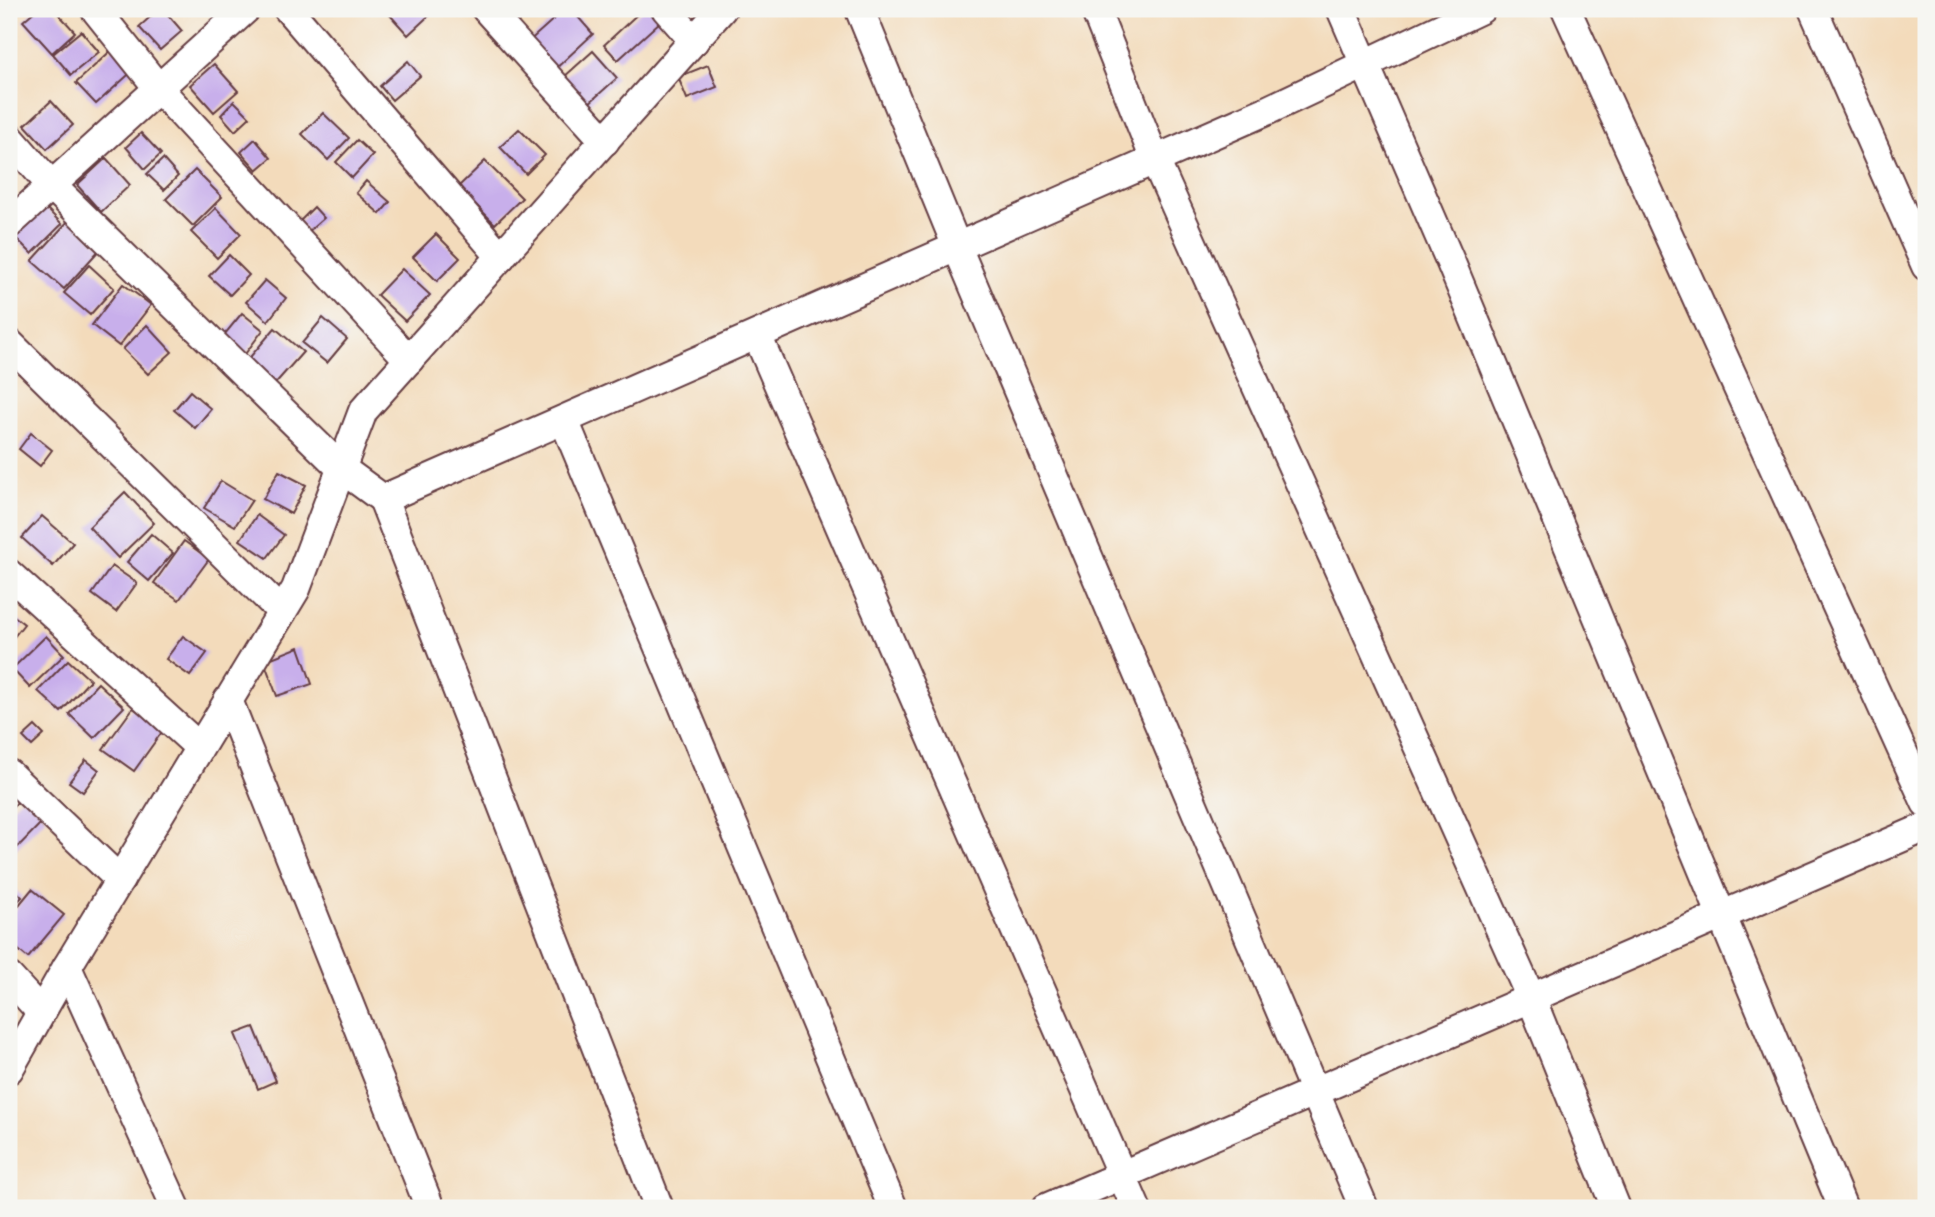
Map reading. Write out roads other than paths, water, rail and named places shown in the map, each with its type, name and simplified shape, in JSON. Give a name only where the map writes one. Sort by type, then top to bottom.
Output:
[{"type":"street","points":[[95,9],[159,89],[409,360]]},
{"type":"street","points":[[9,224],[246,9]]},
{"type":"street","points":[[288,9],[501,257]]},
{"type":"street","points":[[486,9],[605,141]]},
{"type":"street","points":[[667,9],[694,41]]},
{"type":"street","points":[[9,1069],[67,967],[296,589],[363,411],[722,9]]},
{"type":"street","points":[[1095,9],[1156,160],[1531,998],[1616,1208]]},
{"type":"street","points":[[1341,9],[1451,263],[1843,1208]]},
{"type":"street","points":[[383,499],[1266,111],[1481,9]]},
{"type":"street","points":[[1566,9],[1926,803]]},
{"type":"street","points":[[1813,9],[1926,266]]},
{"type":"street","points":[[861,13],[957,247],[1364,1208]]},
{"type":"street","points":[[9,137],[51,185],[342,468],[383,499],[659,1208]]},
{"type":"street","points":[[757,335],[1136,1208]]},
{"type":"street","points":[[9,342],[282,612]]},
{"type":"street","points":[[564,420],[892,1208]]},
{"type":"street","points":[[9,574],[200,747]]},
{"type":"street","points":[[229,700],[430,1208]]},
{"type":"street","points":[[9,774],[120,880]]},
{"type":"street","points":[[1046,1208],[1926,827]]},
{"type":"street","points":[[67,967],[176,1208]]},
{"type":"street","points":[[9,977],[41,1012]]}]
